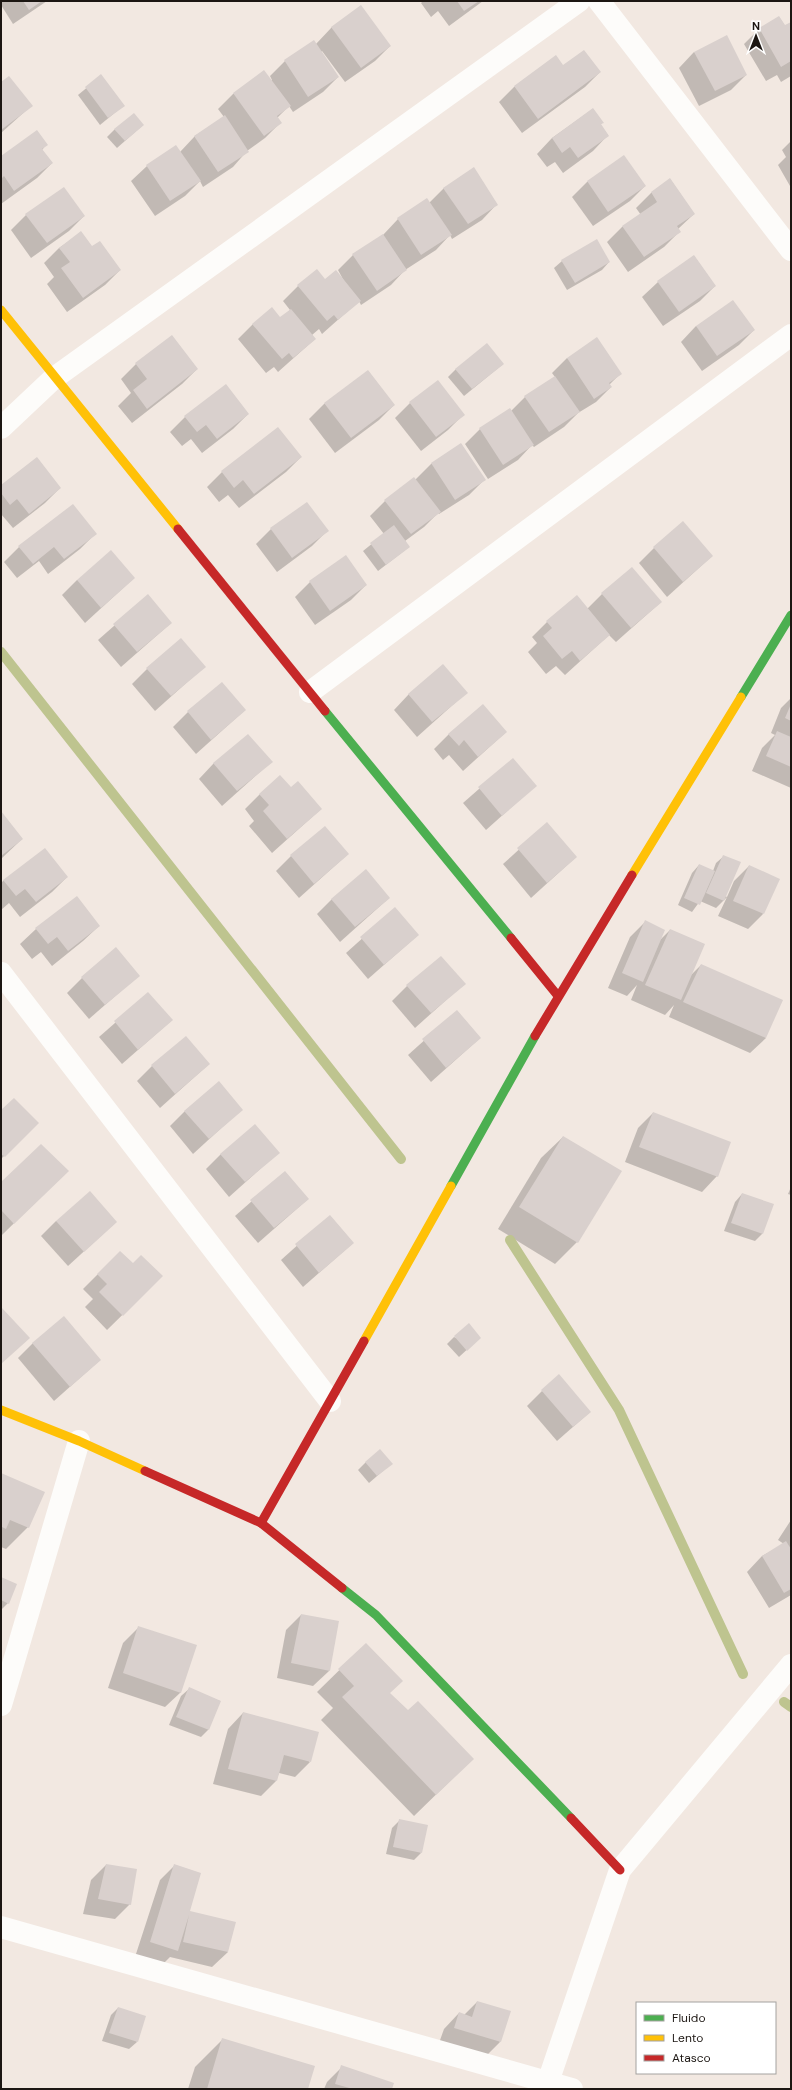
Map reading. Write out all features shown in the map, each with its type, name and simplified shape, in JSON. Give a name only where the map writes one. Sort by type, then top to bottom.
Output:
[{"type":"street","points":[[1,428],[54,378],[579,1]]},
{"type":"street","points":[[604,2],[791,250]]},
{"type":"street","points":[[1,310],[54,378],[558,996]]},
{"type":"street","points":[[310,692],[791,335]]},
{"type":"street","points":[[261,1523],[558,996],[791,615]]},
{"type":"street","points":[[1,974],[330,1401]]},
{"type":"street","points":[[1,1410],[78,1442],[261,1523],[376,1615],[620,1870]]},
{"type":"street","points":[[1,1705],[78,1442]]},
{"type":"street","points":[[548,2082],[620,1870],[791,1665]]},
{"type":"street","points":[[1,1928],[572,2089]]},
{"type":"building","points":[[23,1],[42,1],[29,10]]},
{"type":"building","points":[[457,1],[479,1],[464,11]]},
{"type":"building","points":[[361,5],[391,46],[361,68],[331,27]]},
{"type":"building","points":[[779,16],[785,25],[791,22],[791,61],[781,67],[759,28]]},
{"type":"building","points":[[727,35],[747,75],[715,91],[694,52]]},
{"type":"building","points":[[314,40],[339,77],[308,97],[284,60]]},
{"type":"building","points":[[584,50],[601,72],[538,119],[514,86],[556,55],[563,65]]},
{"type":"building","points":[[264,70],[291,106],[277,116],[282,123],[264,136],[233,93]]},
{"type":"building","points":[[101,74],[125,106],[108,118],[85,87]]},
{"type":"building","points":[[9,76],[33,106],[1,130],[1,82]]},
{"type":"building","points":[[593,108],[604,123],[601,124],[609,136],[578,158],[570,147],[562,153],[552,138]]},
{"type":"building","points":[[134,113],[144,125],[125,141],[114,129]]},
{"type":"building","points":[[225,115],[249,152],[218,172],[194,136]]},
{"type":"building","points":[[37,130],[48,145],[42,149],[53,163],[14,191],[4,176],[1,179],[1,156]]},
{"type":"building","points":[[176,145],[201,181],[170,201],[146,165]]},
{"type":"building","points":[[624,155],[646,186],[608,212],[587,181]]},
{"type":"building","points":[[474,167],[498,205],[468,224],[443,188]]},
{"type":"building","points":[[670,178],[695,214],[677,226],[681,232],[644,257],[622,226],[657,202],[651,192]]},
{"type":"building","points":[[64,187],[85,216],[47,243],[25,214]]},
{"type":"building","points":[[427,198],[452,235],[421,255],[397,218]]},
{"type":"building","points":[[81,231],[92,246],[100,241],[121,270],[83,298],[61,268],[70,262],[59,248]]},
{"type":"building","points":[[383,234],[407,270],[377,291],[352,254]]},
{"type":"building","points":[[597,239],[610,262],[575,283],[561,260]]},
{"type":"building","points":[[694,255],[716,286],[679,312],[657,281]]},
{"type":"building","points":[[317,269],[325,279],[336,270],[361,301],[338,320],[334,315],[327,321],[297,285]]},
{"type":"building","points":[[733,300],[755,330],[717,356],[696,326]]},
{"type":"building","points":[[272,307],[280,317],[291,309],[316,339],[293,358],[289,353],[282,359],[252,324]]},
{"type":"building","points":[[172,335],[198,369],[147,409],[133,390],[147,379],[135,363]]},
{"type":"building","points":[[597,337],[622,374],[609,383],[612,387],[594,399],[567,358]]},
{"type":"building","points":[[487,343],[504,364],[472,389],[455,369]]},
{"type":"building","points":[[368,370],[395,405],[351,438],[324,403]]},
{"type":"building","points":[[555,376],[580,412],[549,432],[524,396]]},
{"type":"building","points":[[438,380],[465,415],[436,437],[409,402]]},
{"type":"building","points":[[226,384],[249,414],[217,439],[206,425],[197,432],[184,416]]},
{"type":"building","points":[[510,408],[534,445],[503,465],[479,428]]},
{"type":"building","points":[[278,427],[302,457],[254,494],[243,480],[234,488],[221,471]]},
{"type":"building","points":[[461,443],[486,480],[455,500],[431,463]]},
{"type":"building","points":[[37,457],[61,488],[29,514],[17,499],[10,505],[1,493],[1,485]]},
{"type":"building","points":[[414,477],[441,512],[411,534],[384,500]]},
{"type":"building","points":[[307,502],[329,531],[292,558],[270,528]]},
{"type":"building","points":[[73,504],[97,534],[64,559],[54,547],[33,564],[18,546]]},
{"type":"building","points":[[683,521],[713,556],[683,582],[653,547]]},
{"type":"building","points":[[394,525],[410,547],[386,565],[370,543]]},
{"type":"building","points":[[111,550],[135,578],[101,608],[77,580]]},
{"type":"building","points":[[346,555],[367,585],[330,611],[309,581]]},
{"type":"building","points":[[632,567],[662,602],[631,628],[601,593]]},
{"type":"building","points":[[148,594],[172,623],[137,652],[113,624]]},
{"type":"building","points":[[577,595],[610,635],[580,661],[572,651],[562,659],[543,636],[552,628],[546,621]]},
{"type":"building","points":[[181,638],[206,667],[171,696],[146,668]]},
{"type":"building","points":[[443,664],[468,693],[432,722],[408,694]]},
{"type":"building","points":[[222,682],[246,710],[211,740],[187,711]]},
{"type":"building","points":[[483,704],[507,732],[478,757],[464,740],[459,746],[448,734]]},
{"type":"building","points":[[791,704],[791,721],[785,718]]},
{"type":"building","points":[[777,731],[791,737],[791,767],[766,756]]},
{"type":"building","points":[[248,734],[273,762],[237,791],[213,763]]},
{"type":"building","points":[[513,758],[537,786],[502,816],[478,787]]},
{"type":"building","points":[[280,775],[291,787],[298,781],[322,809],[287,839],[263,811],[269,805],[259,794]]},
{"type":"building","points":[[1,811],[23,839],[1,856]]},
{"type":"building","points":[[547,822],[577,857],[547,883],[517,848]]},
{"type":"building","points":[[325,826],[349,854],[314,884],[290,855]]},
{"type":"building","points":[[45,848],[68,877],[36,902],[25,889],[16,896],[3,880]]},
{"type":"building","points":[[723,855],[741,862],[724,901],[706,893]]},
{"type":"building","points":[[699,864],[715,871],[700,905],[684,898]]},
{"type":"building","points":[[749,865],[780,879],[764,914],[733,901]]},
{"type":"building","points":[[366,869],[390,898],[355,927],[331,899]]},
{"type":"building","points":[[77,896],[100,926],[68,951],[57,937],[48,944],[35,928]]},
{"type":"building","points":[[395,907],[419,935],[384,965],[360,937]]},
{"type":"building","points":[[645,920],[665,930],[643,982],[622,973]]},
{"type":"building","points":[[670,929],[705,944],[681,1000],[645,985]]},
{"type":"building","points":[[116,947],[140,976],[105,1005],[81,977]]},
{"type":"building","points":[[441,956],[466,984],[431,1013],[406,985]]},
{"type":"building","points":[[701,964],[783,1000],[766,1038],[683,1002]]},
{"type":"building","points":[[148,992],[173,1020],[138,1050],[114,1021]]},
{"type":"building","points":[[457,1010],[481,1038],[446,1068],[422,1039]]},
{"type":"building","points":[[186,1036],[210,1064],[175,1094],[151,1065]]},
{"type":"building","points":[[219,1081],[243,1110],[209,1139],[184,1111]]},
{"type":"building","points":[[14,1098],[39,1123],[5,1157],[1,1154],[1,1110]]},
{"type":"building","points":[[653,1112],[731,1142],[718,1177],[639,1147]]},
{"type":"building","points":[[255,1124],[280,1153],[245,1182],[220,1154]]},
{"type":"building","points":[[563,1136],[622,1171],[578,1243],[519,1207]]},
{"type":"building","points":[[41,1144],[69,1171],[14,1224],[1,1210],[1,1182]]},
{"type":"building","points":[[285,1171],[309,1199],[274,1228],[250,1200]]},
{"type":"building","points":[[90,1191],[117,1222],[84,1252],[56,1221]]},
{"type":"building","points":[[742,1193],[774,1204],[763,1234],[731,1223]]},
{"type":"building","points":[[330,1215],[354,1243],[319,1273],[295,1244]]},
{"type":"building","points":[[120,1251],[133,1263],[141,1255],[163,1276],[123,1316],[99,1292],[107,1284],[97,1274]]},
{"type":"building","points":[[1,1307],[30,1338],[1,1364]]},
{"type":"building","points":[[64,1316],[101,1360],[70,1387],[32,1343]]},
{"type":"building","points":[[469,1323],[481,1338],[467,1351],[454,1336]]},
{"type":"building","points":[[559,1374],[591,1412],[573,1427],[541,1390]]},
{"type":"building","points":[[380,1449],[393,1464],[377,1476],[365,1462]]},
{"type":"building","points":[[1,1473],[45,1492],[29,1528],[10,1520],[6,1529],[2,1527],[1,1530]]},
{"type":"building","points":[[786,1541],[791,1549],[791,1589],[784,1593],[762,1556]]},
{"type":"building","points":[[1,1577],[17,1584],[9,1604],[1,1600]]},
{"type":"building","points":[[301,1614],[339,1621],[330,1671],[291,1663]]},
{"type":"building","points":[[138,1626],[197,1645],[181,1693],[123,1673]]},
{"type":"building","points":[[366,1643],[403,1681],[390,1693],[408,1710],[418,1701],[474,1759],[436,1795],[342,1697],[354,1686],[338,1669]]},
{"type":"building","points":[[189,1687],[221,1701],[209,1730],[176,1717]]},
{"type":"building","points":[[243,1712],[319,1732],[311,1762],[284,1755],[277,1781],[228,1769]]},
{"type":"building","points":[[399,1819],[428,1825],[422,1853],[393,1847]]},
{"type":"building","points":[[106,1864],[137,1869],[131,1905],[98,1899]]},
{"type":"building","points":[[174,1864],[201,1873],[190,1911],[236,1922],[228,1952],[183,1942],[189,1915],[178,1951],[150,1942]]},
{"type":"building","points":[[477,2001],[511,2011],[501,2042],[454,2028],[459,2012],[472,2017]]},
{"type":"building","points":[[118,2007],[146,2016],[138,2042],[109,2033]]},
{"type":"building","points":[[222,2038],[315,2066],[308,2089],[207,2089]]},
{"type":"building","points":[[341,2065],[394,2083],[392,2089],[353,2089],[335,2084]]},
{"type":"waterway","points":[[1,652],[401,1159]]},
{"type":"waterway","points":[[510,1240],[619,1410],[743,1674]]},
{"type":"waterway","points":[[784,1702],[791,1707]]},
{"type":"traffic: fast","points":[[741,697],[791,615]]},
{"type":"traffic: fast","points":[[325,711],[511,938]]},
{"type":"traffic: fast","points":[[451,1186],[535,1036]]},
{"type":"traffic: fast","points":[[342,1588],[376,1615],[571,1818]]},
{"type":"traffic: slow","points":[[1,310],[178,529]]},
{"type":"traffic: slow","points":[[632,875],[741,697]]},
{"type":"traffic: slow","points":[[364,1341],[451,1186]]},
{"type":"traffic: slow","points":[[1,1410],[79,1441],[145,1471]]},
{"type":"traffic: jam","points":[[178,529],[325,711]]},
{"type":"traffic: jam","points":[[535,1036],[632,875]]},
{"type":"traffic: jam","points":[[511,938],[558,996]]},
{"type":"traffic: jam","points":[[261,1523],[364,1341]]},
{"type":"traffic: jam","points":[[145,1471],[261,1523],[342,1588]]},
{"type":"traffic: jam","points":[[571,1818],[620,1870]]}]
